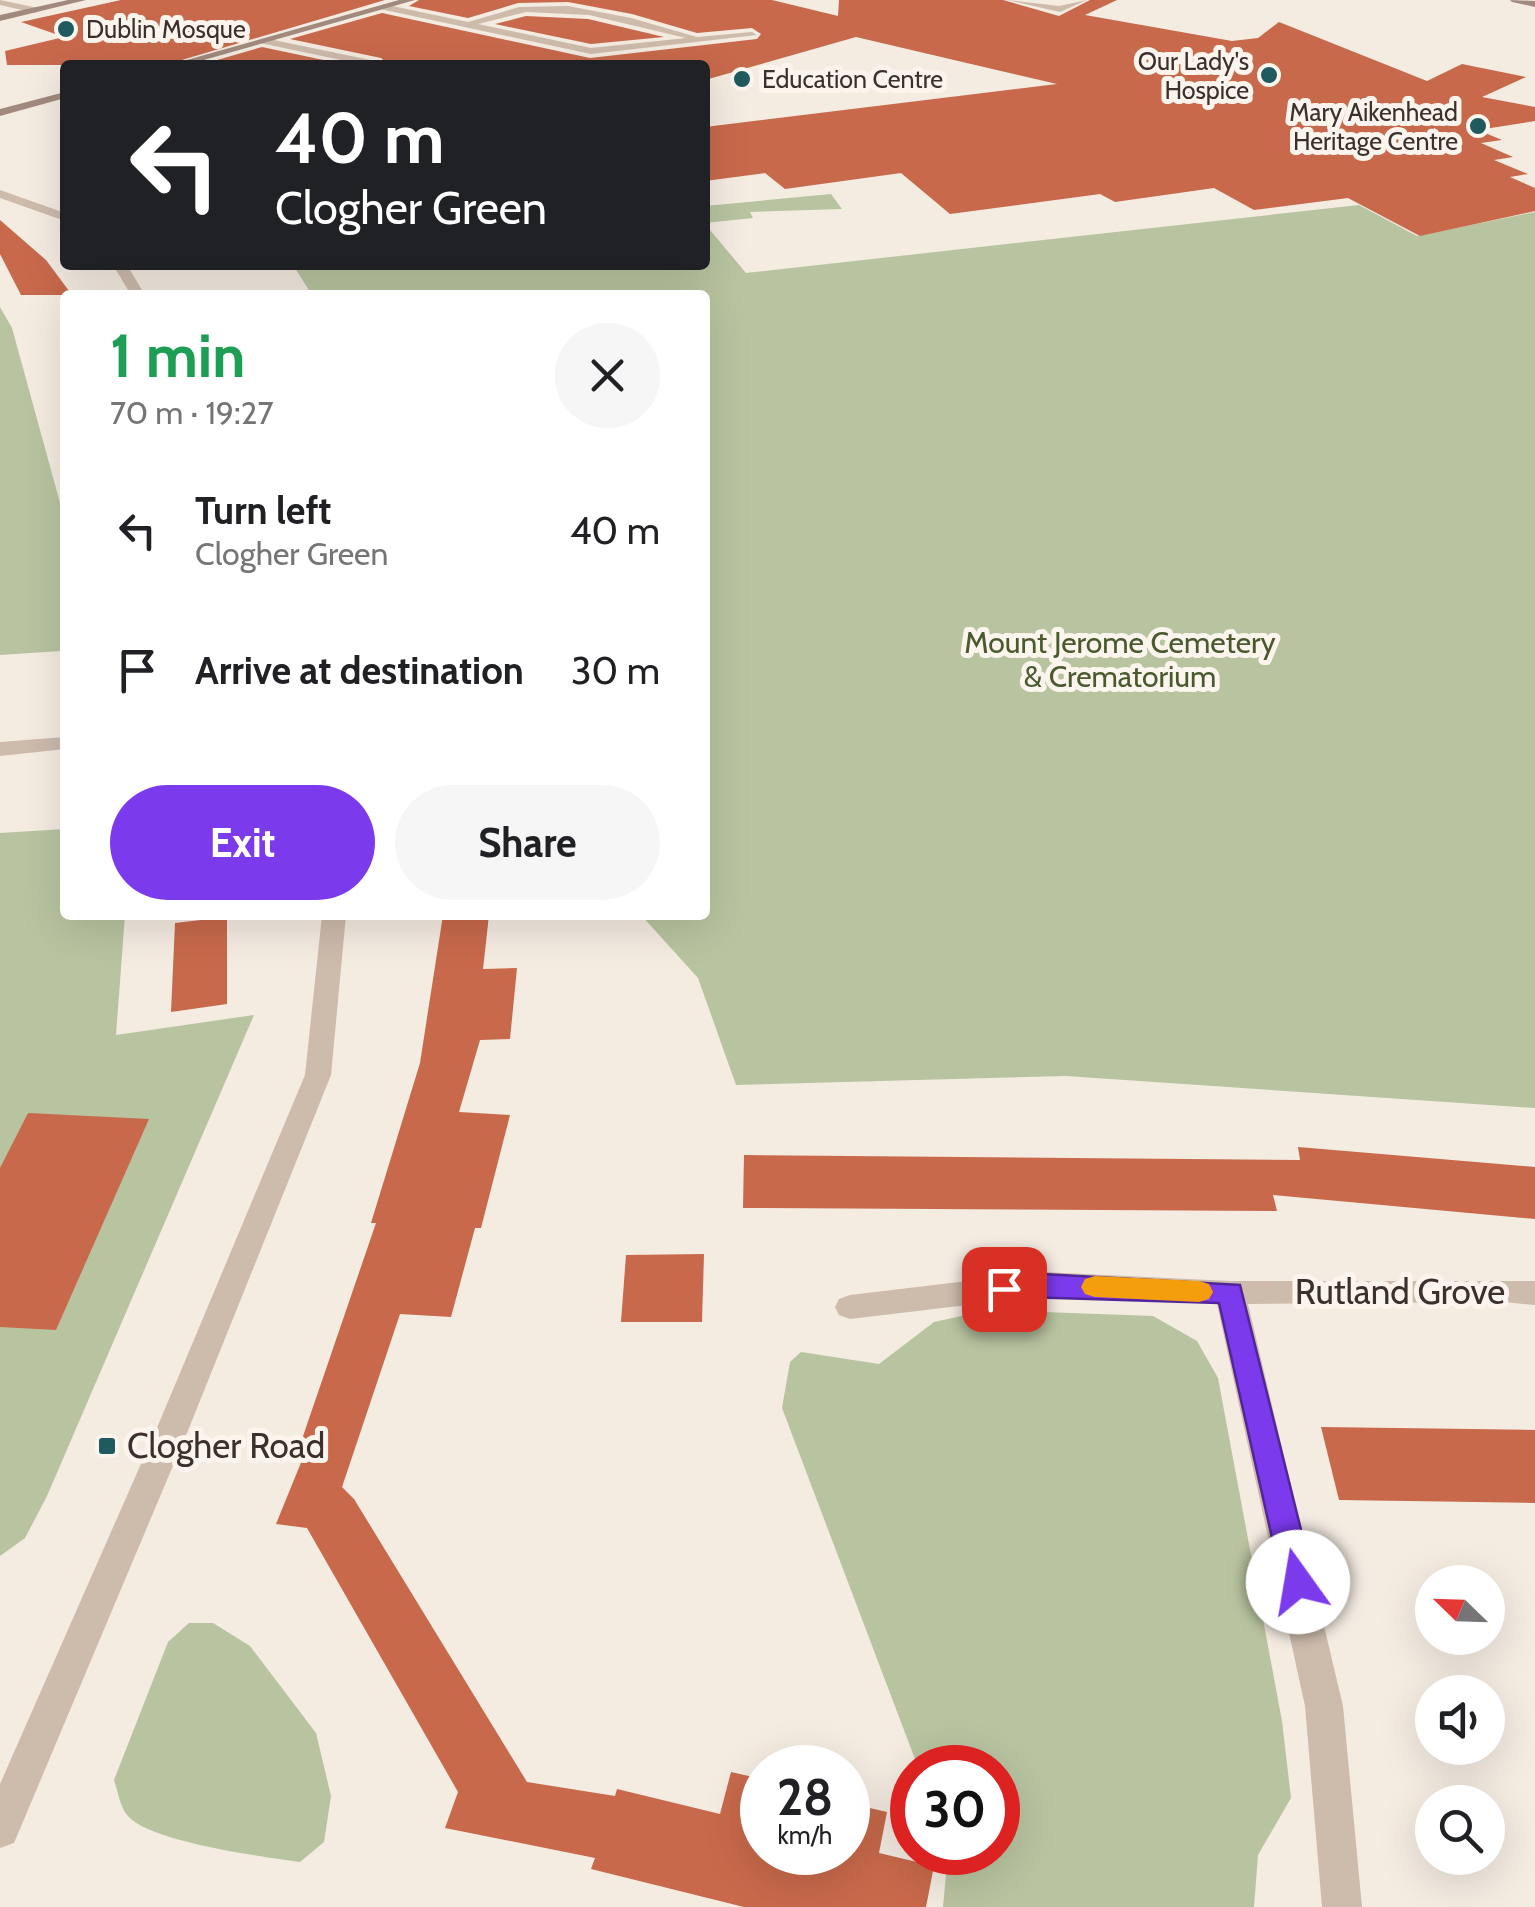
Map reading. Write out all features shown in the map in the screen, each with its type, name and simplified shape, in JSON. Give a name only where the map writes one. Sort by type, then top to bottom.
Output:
[{"type":"main road","points":[[0,18],[81,0]]},
{"type":"main road","points":[[192,60],[410,0]]},
{"type":"main road","points":[[1515,0],[1535,4]]},
{"type":"main road","points":[[0,114],[60,96]]},
{"type":"street","points":[[1012,0],[1060,8],[1082,0]]},
{"type":"street","points":[[0,2],[36,10]]},
{"type":"street","points":[[383,7],[603,52],[752,35]]},
{"type":"street","points":[[467,24],[513,11],[543,8],[590,13],[696,38]]},
{"type":"street","points":[[264,40],[357,60]]},
{"type":"street","points":[[0,194],[60,215]]},
{"type":"street","points":[[0,749],[60,743]]},
{"type":"street","points":[[0,1829],[175,1423],[318,1075],[334,920]]},
{"type":"street","name":"Rutland Grove","points":[[850,1307],[1042,1284],[1230,1293],[1503,1290],[1535,1293]]},
{"type":"street","points":[[1230,1293],[1324,1706],[1342,1907]]},
{"type":"green space","points":[[831,194],[842,209],[750,212],[753,218],[710,222],[710,206]]},
{"type":"green space","name":"Mount Jerome Cemetery & Crematorium","points":[[1359,205],[1417,236],[1535,212],[1535,1108],[1066,1076],[736,1085],[698,978],[646,920],[710,920],[710,290],[309,290],[296,270],[710,270],[710,230],[746,273]]},
{"type":"green space","points":[[0,307],[12,328],[60,503],[60,651],[0,655]]},
{"type":"green space","points":[[60,829],[60,920],[125,920],[116,1035],[254,1015],[47,1496],[25,1538],[0,1556],[0,833]]},
{"type":"green space","points":[[989,1310],[1153,1316],[1197,1341],[1218,1378],[1282,1721],[1291,1798],[1258,1855],[1254,1907],[943,1907],[946,1875],[1020,1875],[1020,1745],[910,1745],[782,1408],[790,1362],[801,1352],[879,1364],[934,1322]]},
{"type":"green space","points":[[189,1623],[213,1623],[250,1646],[316,1733],[331,1796],[324,1842],[300,1862],[183,1841],[140,1825],[123,1809],[114,1780],[168,1642]]},
{"type":"building","points":[[121,0],[385,0],[182,60],[60,60],[60,65],[7,65],[5,51],[64,37],[21,22]]},
{"type":"building","points":[[419,0],[772,0],[838,16],[839,0],[1003,0],[1059,16],[1090,0],[1117,0],[1085,15],[1232,41],[1258,38],[1279,22],[1427,81],[1462,64],[1526,77],[1482,97],[1535,107],[1535,121],[1478,130],[1502,140],[1481,143],[1513,157],[1494,160],[1528,174],[1510,177],[1535,188],[1535,211],[1420,236],[1348,198],[1254,210],[1214,188],[1115,202],[1100,194],[950,214],[901,173],[785,189],[765,173],[710,180],[710,126],[1057,84],[856,37],[710,79],[710,60],[383,60],[290,39],[382,13],[590,58],[757,39],[761,34],[752,28],[697,33],[632,14],[568,2],[518,3],[468,18],[409,6]]},
{"type":"building","points":[[526,16],[588,19],[664,37],[591,44],[495,24]]},
{"type":"building","points":[[262,47],[323,60],[217,60]]},
{"type":"building","points":[[0,220],[46,260],[68,290],[60,290],[60,295],[21,295],[0,254]]},
{"type":"building","points":[[227,920],[227,1004],[171,1012],[175,923]]},
{"type":"building","points":[[442,920],[488,920],[483,969],[517,968],[510,1039],[480,1040],[459,1112],[510,1115],[481,1228],[475,1228],[451,1317],[400,1314],[342,1487],[354,1499],[527,1782],[615,1796],[617,1789],[720,1814],[731,1772],[740,1774],[740,1875],[870,1875],[870,1808],[887,1812],[879,1853],[890,1856],[890,1875],[932,1875],[926,1907],[744,1907],[591,1869],[595,1858],[445,1828],[458,1792],[307,1528],[276,1524],[309,1443],[301,1442],[376,1223],[371,1223],[420,1063]]},
{"type":"building","points":[[28,1113],[149,1119],[56,1330],[0,1327],[0,1168]]},
{"type":"building","points":[[1298,1147],[1535,1167],[1535,1219],[1273,1195],[1277,1211],[743,1208],[744,1155],[1300,1160]]},
{"type":"building","points":[[704,1254],[702,1322],[621,1322],[626,1255]]},
{"type":"building","points":[[1321,1427],[1535,1430],[1535,1503],[1339,1500]]},
{"type":"slow traffic","points":[[1095,1287],[1199,1292]]},
{"type":"place","name":"Dublin Mosque","points":[[66,29]]},
{"type":"place","name":"Our Lady's Hospice","points":[[1269,75]]},
{"type":"place","name":"Education Centre","points":[[742,79]]},
{"type":"place","name":"Mary Aikenhead Heritage Centre","points":[[1478,126]]},
{"type":"place","name":"Clogher Road","points":[[107,1446]]},
{"type":"route","points":[[1004,1289],[1042,1284],[1230,1293],[1298,1582]]}]
